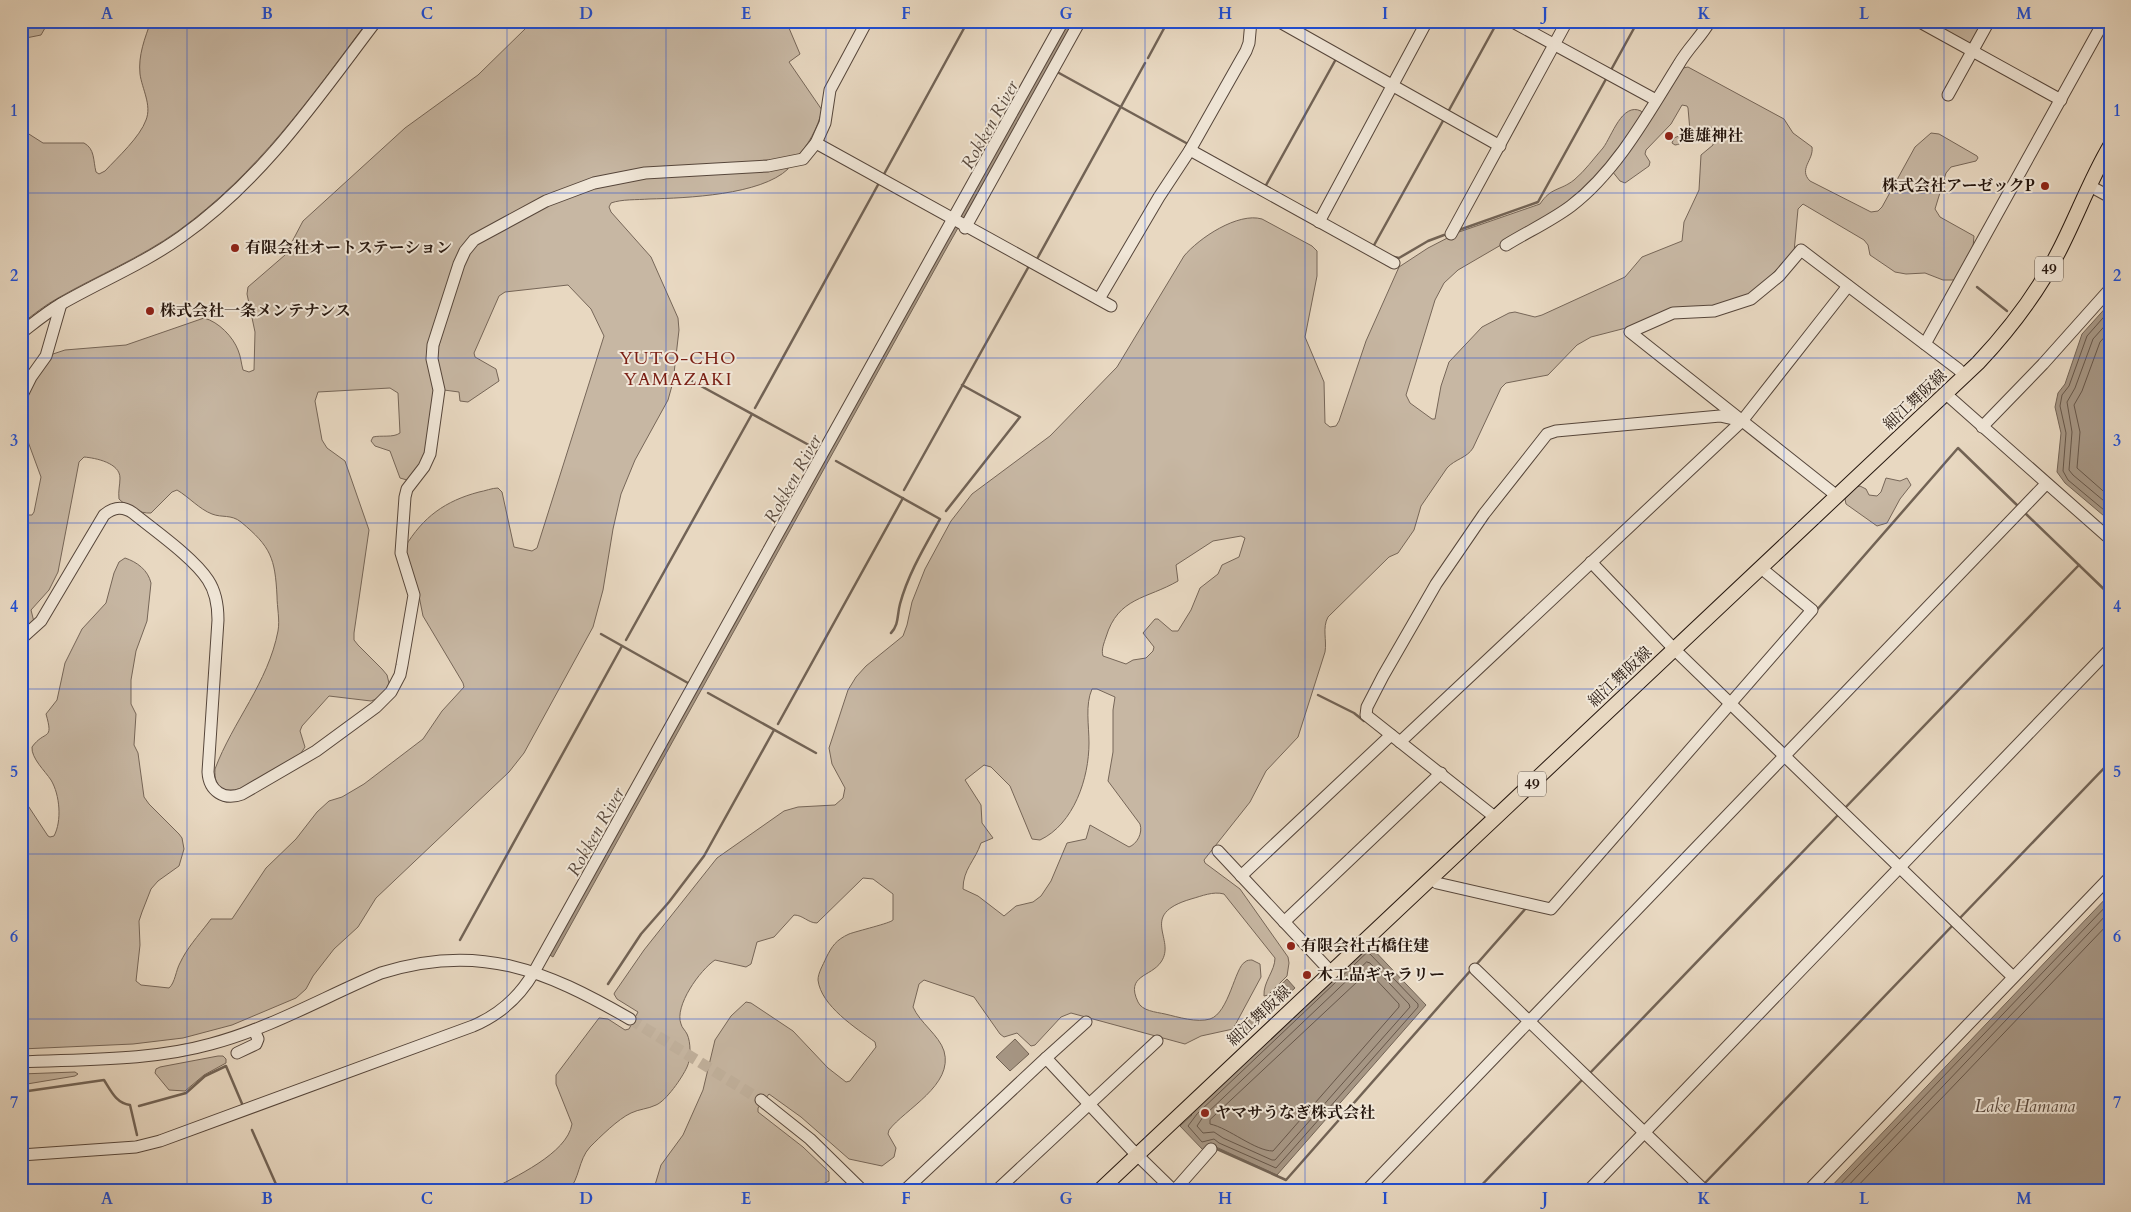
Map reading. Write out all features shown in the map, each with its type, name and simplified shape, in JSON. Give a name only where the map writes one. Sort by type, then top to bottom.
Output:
[{"type":"main road","name":"細江舞阪線","points":[[1099,1191],[1965,376],[2001,337],[2032,295],[2059,250],[2110,146]]},
{"type":"street","points":[[21,333],[61,304],[156,254],[226,202],[254,176],[286,140],[376,21]]},
{"type":"street","points":[[21,639],[41,621],[104,515],[115,508],[128,510],[202,572],[208,580],[216,599],[218,620],[208,772],[211,786],[221,795],[235,796],[316,751],[384,700],[391,692],[400,675],[414,595],[401,553],[405,497],[407,489],[424,467],[432,447],[439,390],[432,359],[433,345],[465,251],[474,240],[486,232],[546,201],[594,183],[645,173],[768,166],[803,159],[816,143],[825,123],[830,90],[867,21]]},
{"type":"street","points":[[961,222],[1063,21]]},
{"type":"street","points":[[21,1155],[136,1147],[178,1135],[482,1022],[502,1009],[519,994],[534,972],[961,222],[1080,21]]},
{"type":"street","points":[[1099,299],[1158,197],[1190,150],[1246,51],[1249,43],[1251,21]]},
{"type":"street","points":[[1278,21],[1500,146]]},
{"type":"street","points":[[1319,222],[1427,21]]},
{"type":"street","points":[[1511,21],[1656,100]]},
{"type":"street","points":[[1451,234],[1567,21]]},
{"type":"street","points":[[1506,245],[1562,212],[1584,195],[1630,141],[1685,54],[1702,36],[1710,21]]},
{"type":"street","points":[[1918,21],[2061,100]]},
{"type":"street","points":[[1948,95],[1989,21]]},
{"type":"street","points":[[1925,344],[2104,21]]},
{"type":"street","points":[[816,143],[1111,306]]},
{"type":"street","points":[[1190,150],[1394,264]]},
{"type":"street","points":[[2090,186],[2110,197]]},
{"type":"street","points":[[1837,496],[1630,332],[1673,313],[1714,311],[1752,299],[1779,276],[1801,250],[1965,376]]},
{"type":"street","points":[[1241,876],[1591,562],[1742,421],[1848,286]]},
{"type":"street","points":[[1982,427],[2043,364],[2110,288]]},
{"type":"street","points":[[21,398],[28,381],[46,356],[61,304]]},
{"type":"street","points":[[1946,394],[2110,539]]},
{"type":"street","points":[[1496,818],[1369,718],[1365,711],[1436,584],[1484,514],[1547,434],[1556,431],[1720,416],[1742,421]]},
{"type":"street","points":[[1366,1191],[2046,484]]},
{"type":"street","points":[[1591,562],[1674,650],[2013,977]]},
{"type":"street","points":[[1432,878],[1437,883],[1551,909],[1812,610],[1761,568]]},
{"type":"street","points":[[1588,1191],[2110,649]]},
{"type":"street","points":[[1284,922],[1441,773]]},
{"type":"street","points":[[1218,851],[1332,972]]},
{"type":"street","points":[[1808,1191],[2110,877]]},
{"type":"street","points":[[21,1062],[160,1054],[211,1044],[254,1030],[380,973],[440,960],[479,960],[507,964],[534,972],[583,994],[630,1019]]},
{"type":"street","points":[[1475,969],[1706,1191]]},
{"type":"street","points":[[904,1191],[1086,1022]]},
{"type":"street","points":[[237,1053],[256,1044],[258,1039],[254,1030]]},
{"type":"street","points":[[996,1191],[1157,1041]]},
{"type":"street","points":[[1046,1058],[1174,1191],[1211,1148]]},
{"type":"street","points":[[761,1100],[815,1144],[863,1191]]},
{"type":"shaded area","points":[[21,21],[49,21],[41,35],[21,39]]},
{"type":"shaded area","points":[[151,21],[368,21],[281,134],[258,160],[207,209],[164,241],[53,301],[21,324],[21,129],[43,143],[84,143],[88,145],[93,155],[96,172],[99,174],[105,171],[134,140],[148,114],[140,74],[140,60],[142,47]]},
{"type":"shaded area","points":[[530,21],[786,21],[800,54],[789,62],[822,110],[815,130],[795,158],[619,174],[473,238],[430,344],[435,383],[428,453],[407,480],[400,478],[390,451],[375,446],[371,441],[373,437],[400,433],[398,393],[390,388],[318,392],[315,401],[322,440],[327,448],[345,461],[369,530],[354,640],[387,675],[389,683],[387,690],[381,697],[371,701],[329,696],[302,726],[300,731],[305,747],[299,756],[250,785],[236,789],[224,789],[217,783],[215,769],[222,751],[266,668],[278,631],[279,618],[275,572],[270,554],[259,539],[241,522],[234,518],[207,512],[177,490],[172,492],[151,513],[134,509],[119,499],[120,478],[116,469],[101,460],[84,457],[79,462],[58,572],[49,590],[31,610],[34,622],[27,629],[21,628],[21,507],[25,515],[32,515],[41,477],[23,428],[22,418],[25,397],[53,354],[65,350],[126,345],[204,318],[220,326],[233,340],[239,353],[243,370],[249,372],[254,370],[255,332],[247,294],[248,287],[285,255],[303,221],[405,128],[478,75],[525,29]]},
{"type":"shaded area","points":[[1925,21],[1983,21],[1972,41],[1967,44]]},
{"type":"shaded area","points":[[1688,67],[1784,119],[1793,133],[1812,147],[1811,156],[1806,168],[1807,177],[1810,181],[1871,212],[1878,211],[1882,207],[1915,147],[1931,133],[1939,134],[1977,156],[1976,161],[1951,167],[1946,173],[1935,209],[1940,217],[1974,236],[1973,247],[1954,280],[1943,280],[1925,273],[1906,274],[1895,272],[1870,255],[1868,245],[1864,240],[1803,204],[1798,209],[1794,252],[1750,296],[1591,337],[1577,345],[1548,375],[1506,383],[1501,388],[1473,448],[1468,454],[1447,468],[1421,506],[1414,530],[1398,553],[1389,557],[1328,617],[1325,625],[1325,652],[1298,737],[1266,771],[1250,802],[1204,860],[1205,863],[1240,889],[1288,957],[1287,976],[1268,995],[1264,996],[1265,986],[1275,958],[1224,894],[1208,894],[1175,905],[1166,912],[1162,920],[1165,953],[1157,967],[1137,981],[1135,993],[1138,1002],[1150,1011],[1193,1020],[1210,1019],[1217,1015],[1227,1000],[1241,966],[1247,961],[1252,960],[1260,964],[1261,977],[1233,1029],[1201,1036],[1185,1044],[1071,1013],[1061,1017],[1035,1045],[1031,1046],[1017,1033],[1004,1037],[1000,1034],[974,997],[924,980],[919,984],[913,1007],[942,1045],[945,1063],[942,1075],[935,1085],[889,1130],[888,1134],[896,1148],[894,1157],[882,1166],[849,1159],[801,1117],[769,1094],[758,1108],[758,1112],[803,1147],[829,1172],[829,1181],[820,1185],[801,1188],[753,1184],[748,1191],[640,1191],[651,1189],[655,1185],[661,1165],[683,1135],[703,1090],[715,1040],[731,1016],[746,1002],[751,1003],[793,1031],[828,1068],[846,1082],[850,1081],[876,1047],[875,1042],[849,1023],[832,1007],[821,990],[818,980],[826,958],[838,941],[849,934],[893,920],[893,894],[873,879],[863,878],[817,923],[794,915],[774,937],[757,942],[751,964],[746,967],[715,960],[702,972],[690,989],[681,1008],[681,1024],[687,1034],[690,1050],[685,1072],[660,1103],[634,1112],[621,1119],[590,1147],[583,1158],[575,1181],[568,1191],[489,1191],[538,1164],[550,1155],[568,1135],[572,1124],[556,1084],[556,1075],[599,1018],[608,1019],[625,1030],[629,1029],[638,1012],[617,999],[614,994],[615,992],[644,950],[717,858],[784,811],[798,807],[835,805],[843,798],[845,788],[832,764],[829,748],[848,690],[866,666],[903,636],[912,602],[925,569],[951,521],[972,494],[1050,436],[1117,367],[1184,256],[1191,249],[1220,228],[1242,219],[1252,218],[1262,219],[1312,246],[1317,251],[1317,276],[1305,337],[1324,382],[1325,423],[1330,427],[1336,426],[1366,341],[1399,267],[1428,248],[1459,232],[1540,204],[1552,192],[1574,180],[1582,173],[1603,148],[1618,122],[1628,111],[1641,111],[1643,114],[1604,169],[1561,210],[1458,270],[1444,283],[1435,300],[1406,395],[1410,403],[1432,419],[1435,419],[1441,386],[1449,362],[1482,327],[1509,313],[1515,312],[1535,317],[1542,315],[1625,277],[1642,257],[1682,241],[1684,222],[1699,190],[1701,155],[1713,145],[1714,128],[1703,128],[1680,144],[1675,145],[1672,143],[1674,138],[1690,131],[1688,108],[1682,105],[1671,124],[1646,150],[1645,154],[1650,162],[1649,166],[1625,183],[1620,181],[1612,171],[1683,68]],"holes":[[[1241,536],[1245,538],[1239,557],[1222,565],[1218,574],[1200,588],[1191,610],[1178,631],[1172,631],[1158,619],[1155,619],[1143,633],[1154,647],[1153,651],[1146,658],[1133,660],[1126,664],[1103,656],[1103,646],[1111,624],[1126,606],[1178,581],[1176,565],[1213,541]],[[1092,689],[1097,689],[1115,697],[1113,710],[1113,752],[1108,781],[1140,824],[1139,838],[1129,847],[1090,825],[1086,839],[1067,843],[1051,881],[1041,896],[1033,902],[1016,906],[1004,916],[978,896],[963,889],[967,870],[981,843],[993,838],[982,823],[981,805],[965,780],[984,765],[991,767],[1010,786],[1032,839],[1040,840],[1052,833],[1070,812],[1077,799],[1086,771],[1089,743],[1088,708]]]},
{"type":"shaded area","points":[[788,166],[788,169],[776,178],[742,190],[683,198],[620,201],[611,203],[609,207],[611,212],[651,257],[678,318],[679,330],[673,382],[668,400],[635,460],[621,494],[603,590],[593,627],[524,753],[509,772],[376,898],[358,927],[334,949],[313,976],[306,989],[296,998],[232,1025],[183,1038],[133,1044],[21,1049],[21,795],[48,836],[54,836],[59,816],[58,800],[54,786],[36,760],[32,747],[49,732],[46,714],[57,700],[65,663],[82,629],[106,603],[119,562],[125,558],[138,564],[145,570],[151,583],[147,621],[136,651],[131,680],[131,704],[136,714],[134,745],[138,753],[144,797],[179,834],[182,838],[184,849],[179,866],[158,881],[151,889],[142,912],[139,921],[140,945],[136,981],[141,985],[169,988],[186,952],[211,919],[232,919],[266,868],[296,839],[317,812],[329,801],[342,797],[364,784],[423,739],[442,711],[464,687],[423,616],[417,586],[405,547],[419,527],[445,505],[479,492],[498,488],[502,492],[514,547],[532,551],[537,548],[604,336],[591,309],[568,285],[505,292],[499,296],[474,353],[475,357],[496,369],[499,381],[468,402],[460,401],[459,392],[444,390],[435,359],[462,265],[476,242],[547,203],[620,180]]},
{"type":"shaded area","points":[[1886,478],[1900,481],[1907,478],[1911,485],[1900,499],[1887,523],[1877,526],[1846,504],[1845,499],[1856,487],[1860,486],[1866,489],[1869,495],[1877,496],[1881,492]]},
{"type":"shaded area","points":[[223,1056],[226,1059],[226,1063],[204,1075],[185,1091],[169,1090],[155,1073],[156,1069],[160,1067]]},
{"type":"shaded area","points":[[75,1072],[78,1074],[75,1076],[21,1085],[21,1074]]},
{"type":"water","points":[[1067,21],[1075,21],[945,251],[553,957],[548,954]]},
{"type":"water","points":[[2110,303],[2110,521],[2065,483],[2057,472],[2061,433],[2055,407],[2058,393],[2065,384],[2082,334]]},
{"type":"water","name":"Lake Hamana","points":[[2110,894],[2110,1191],[1827,1191]]},
{"type":"water","points":[[1369,945],[1426,1005],[1277,1175],[1216,1147],[1212,1143],[1204,1151],[1180,1126],[1192,1115],[1190,1113]]},
{"type":"water","points":[[1287,979],[1295,988],[1285,997],[1277,990],[1256,1010],[1263,1018],[1244,1036],[1242,1033],[1255,1009]]},
{"type":"water","points":[[1015,1039],[1029,1054],[1010,1071],[996,1057]]},
{"type":"waterway","points":[[883,176],[968,21]]},
{"type":"waterway","points":[[1148,58],[1168,21]]},
{"type":"waterway","points":[[1448,112],[1498,21]]},
{"type":"waterway","points":[[1611,70],[1638,21]]},
{"type":"waterway","points":[[1265,187],[1336,59]]},
{"type":"waterway","points":[[1037,259],[1145,63]]},
{"type":"waterway","points":[[1059,73],[1188,144]]},
{"type":"waterway","points":[[1459,230],[1538,202],[1606,79]]},
{"type":"waterway","points":[[1373,247],[1444,119]]},
{"type":"waterway","points":[[755,408],[879,183]]},
{"type":"waterway","points":[[1394,257],[1399,258],[1428,241],[1444,235]]},
{"type":"waterway","points":[[904,490],[1029,266]]},
{"type":"waterway","points":[[1977,287],[2007,311]]},
{"type":"waterway","name":"Rokken River","points":[[690,380],[818,450]]},
{"type":"waterway","points":[[946,511],[1020,417],[962,385]]},
{"type":"waterway","points":[[626,640],[752,414]]},
{"type":"waterway","points":[[1815,612],[1958,448],[2019,507]]},
{"type":"waterway","points":[[836,461],[940,519],[917,560],[900,604],[897,623],[891,633]]},
{"type":"waterway","points":[[778,724],[903,498]]},
{"type":"waterway","points":[[2025,513],[2110,595]]},
{"type":"waterway","points":[[1844,809],[2079,565]]},
{"type":"waterway","points":[[601,634],[688,683]]},
{"type":"waterway","points":[[460,940],[622,646]]},
{"type":"waterway","points":[[708,693],[816,753]]},
{"type":"waterway","points":[[1318,695],[1354,713],[1364,721]]},
{"type":"waterway","points":[[608,984],[641,934],[669,902],[704,856],[774,730]]},
{"type":"waterway","points":[[1959,919],[2110,762]]},
{"type":"waterway","points":[[1589,1074],[1839,814]]},
{"type":"waterway","points":[[1475,966],[1526,908]]},
{"type":"waterway","points":[[1704,1184],[1954,924]]},
{"type":"waterway","points":[[1215,1151],[1217,1149],[1286,1180],[1471,970]]},
{"type":"waterway","points":[[139,1106],[186,1093],[205,1076],[226,1066],[243,1106]]},
{"type":"waterway","points":[[1476,1191],[1583,1079]]},
{"type":"waterway","points":[[21,1092],[104,1080],[117,1099],[130,1105],[137,1135]]},
{"type":"waterway","points":[[252,1130],[279,1191]]},
{"type":"tunnel","points":[[630,1019],[761,1100]]},
{"type":"place","name":"進雄神社","points":[[1669,136]]},
{"type":"place","name":"株式会社アーゼックP","points":[[2045,186]]},
{"type":"place","name":"有限会社オートステーション","points":[[235,248]]},
{"type":"place","name":"株式会社一条メンテナンス","points":[[150,311]]},
{"type":"place","name":"有限会社古橋住建","points":[[1291,946]]},
{"type":"place","name":"木工品ギャラリー","points":[[1307,975]]},
{"type":"place","name":"ヤマサうなぎ株式会社","points":[[1205,1113]]},
{"type":"district","name":"YUTO-CHO YAMAZAKI","points":[[678,368]]}]
